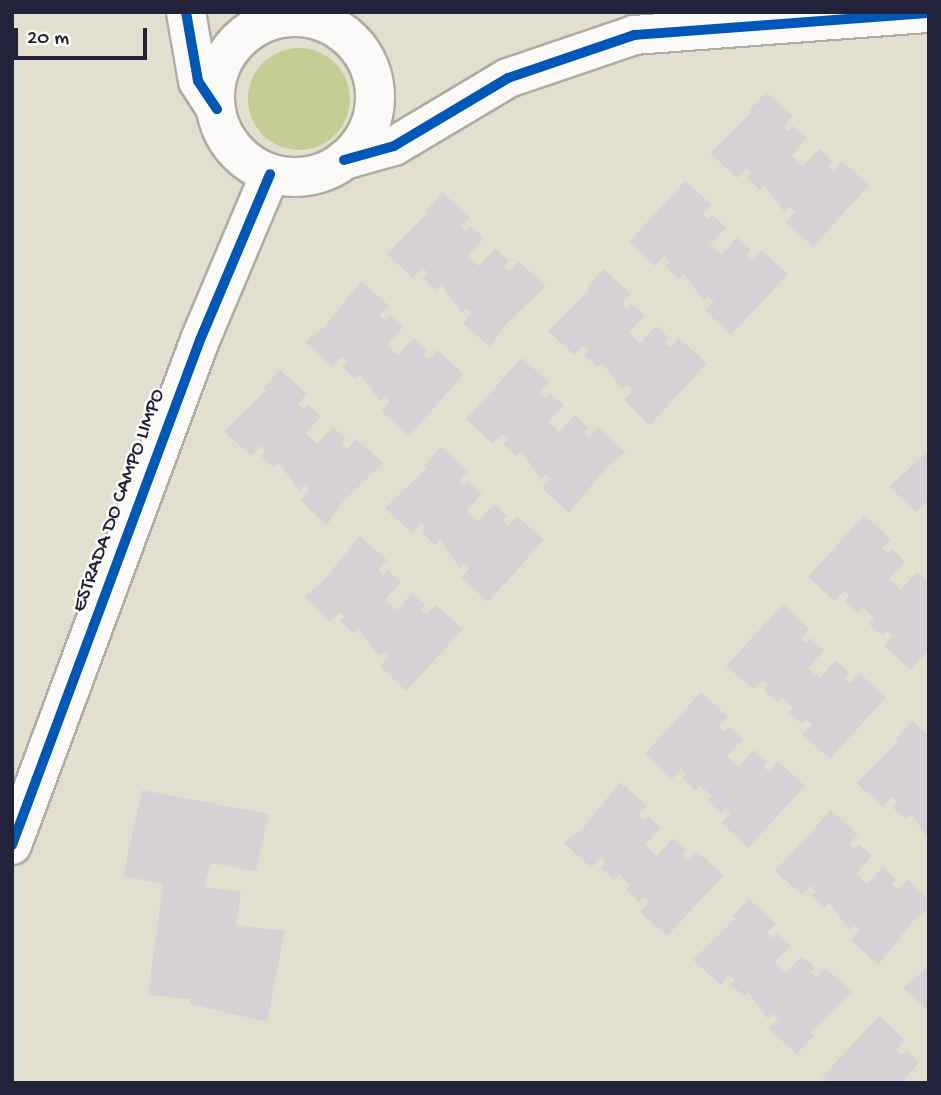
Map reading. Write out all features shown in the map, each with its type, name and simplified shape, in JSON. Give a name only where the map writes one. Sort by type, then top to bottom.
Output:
[{"type":"street","points":[[186,12],[198,82],[217,109],[230,143],[247,162],[271,174],[296,178],[322,172],[344,160],[394,146],[508,78],[634,35],[929,13]]},
{"type":"street","points":[[217,109],[220,70],[232,47],[253,29],[278,19],[331,19],[369,64],[376,90],[373,117],[362,142],[344,160]]},
{"type":"street","name":"ESTRADA DO CAMPO LIMPO","points":[[12,845],[200,340],[271,174]]},
{"type":"green space","points":[[299,48],[318,52],[335,63],[346,80],[350,99],[346,118],[335,135],[318,146],[299,150],[280,146],[263,135],[252,118],[248,99],[252,80],[263,63],[280,52]]},
{"type":"building","points":[[766,92],[793,116],[784,126],[789,131],[793,126],[807,138],[792,155],[803,166],[819,149],[832,161],[828,165],[833,171],[842,161],[869,185],[813,247],[786,222],[795,212],[789,207],[785,213],[765,185],[760,190],[747,178],[751,172],[746,168],[737,178],[710,153],[752,112],[749,110]]},
{"type":"building","points":[[685,181],[712,205],[703,214],[708,220],[712,215],[726,227],[710,245],[722,255],[737,237],[751,249],[747,255],[752,259],[761,250],[788,274],[731,335],[705,311],[714,301],[708,296],[704,301],[683,273],[679,279],[665,266],[670,262],[664,256],[655,266],[629,242]]},
{"type":"building","points":[[442,192],[470,217],[461,226],[466,232],[471,226],[484,238],[468,256],[479,266],[495,249],[509,261],[504,266],[510,271],[518,261],[546,286],[504,326],[490,347],[463,323],[472,313],[466,308],[462,313],[441,285],[436,290],[423,278],[428,273],[422,268],[413,278],[387,254],[428,213],[426,211]]},
{"type":"building","points":[[603,269],[631,294],[622,304],[627,309],[631,304],[645,315],[629,333],[640,343],[656,326],[669,338],[665,343],[670,348],[679,338],[707,363],[650,425],[624,400],[633,390],[627,385],[622,389],[602,363],[597,367],[584,355],[589,350],[583,346],[574,355],[548,331],[589,290],[587,288]]},
{"type":"building","points":[[361,281],[389,306],[379,315],[385,320],[390,315],[403,327],[387,345],[398,355],[414,338],[427,350],[423,355],[428,360],[437,350],[464,374],[409,436],[381,411],[390,401],[385,397],[380,401],[360,374],[355,379],[342,367],[347,362],[341,357],[332,367],[305,342],[324,327]]},
{"type":"building","points":[[522,358],[549,382],[540,392],[546,397],[550,393],[564,405],[548,422],[559,432],[575,415],[588,427],[584,432],[589,437],[598,427],[626,452],[606,468],[569,513],[542,488],[551,478],[545,474],[541,479],[521,451],[516,456],[503,444],[508,439],[502,434],[493,444],[466,419]]},
{"type":"building","points":[[280,370],[307,394],[298,404],[303,409],[308,404],[321,416],[306,433],[317,444],[333,427],[346,439],[342,443],[347,449],[356,439],[383,463],[341,504],[327,525],[300,500],[309,490],[304,485],[299,491],[279,463],[274,468],[261,456],[266,451],[260,446],[251,456],[224,431],[266,391],[263,388]]},
{"type":"building","points":[[441,447],[468,471],[459,481],[464,486],[468,481],[482,493],[467,511],[478,521],[494,504],[507,516],[503,521],[508,526],[517,516],[544,540],[488,602],[461,577],[470,568],[464,563],[460,568],[440,540],[435,545],[422,533],[426,528],[421,523],[412,533],[385,508],[427,468],[424,466]]},
{"type":"building","points":[[929,450],[929,506],[925,502],[916,512],[889,487]]},
{"type":"building","points":[[864,515],[891,539],[882,549],[888,554],[892,549],[905,562],[889,579],[901,590],[917,572],[929,583],[928,651],[911,670],[884,646],[893,636],[887,630],[883,636],[869,624],[874,618],[863,608],[858,613],[845,601],[849,596],[844,591],[835,601],[808,577]]},
{"type":"building","points":[[360,536],[387,560],[378,570],[383,575],[387,570],[401,582],[385,600],[397,610],[412,593],[426,605],[421,610],[427,614],[436,605],[463,629],[406,691],[380,666],[389,656],[383,652],[379,656],[358,629],[354,634],[340,621],[345,617],[339,612],[330,622],[304,597],[323,581]]},
{"type":"building","points":[[783,604],[809,629],[801,638],[806,643],[810,638],[824,650],[808,668],[820,678],[836,660],[849,673],[844,678],[850,683],[859,673],[886,697],[830,759],[802,734],[812,725],[806,720],[802,724],[788,712],[793,708],[782,697],[777,702],[764,690],[768,685],[763,680],[753,689],[726,666]]},
{"type":"building","points":[[701,692],[728,717],[719,727],[725,732],[729,727],[743,739],[727,756],[739,767],[754,750],[768,762],[763,767],[769,771],[778,761],[805,786],[748,848],[721,823],[731,813],[725,808],[721,813],[707,801],[712,796],[700,786],[695,790],[682,778],[687,774],[681,769],[672,779],[645,754]]},
{"type":"building","points":[[912,721],[929,736],[929,840],[911,814],[906,819],[892,807],[897,802],[891,797],[883,807],[856,783],[898,742],[895,740]]},
{"type":"building","points":[[620,782],[647,806],[638,816],[644,820],[648,816],[661,828],[645,845],[657,856],[673,838],[686,851],[682,855],[687,860],[696,851],[724,875],[667,936],[640,912],[650,902],[644,897],[639,902],[626,890],[630,885],[619,874],[614,880],[601,868],[605,862],[600,858],[591,868],[564,843],[584,827]]},
{"type":"building","points":[[142,790],[269,814],[256,871],[211,863],[204,887],[241,892],[236,925],[285,931],[267,1022],[190,1004],[190,999],[148,995],[163,884],[123,876]]},
{"type":"building","points":[[831,810],[858,835],[849,844],[854,849],[859,844],[872,856],[856,874],[867,884],[883,867],[896,879],[892,884],[898,889],[907,879],[929,899],[929,909],[915,919],[878,965],[851,940],[860,930],[854,926],[850,930],[829,903],[825,908],[811,896],[816,891],[810,886],[802,895],[775,871]]},
{"type":"building","points":[[749,899],[776,923],[767,933],[773,938],[777,933],[791,945],[775,962],[786,973],[802,956],[815,968],[811,972],[816,978],[825,968],[853,992],[811,1033],[814,1035],[797,1054],[769,1029],[778,1019],[773,1014],[768,1019],[748,992],[744,996],[730,985],[735,979],[729,975],[721,985],[693,960],[735,919],[732,917]]},
{"type":"building","points":[[929,966],[929,1011],[903,988]]},
{"type":"building","points":[[879,1016],[905,1040],[896,1050],[902,1055],[907,1051],[920,1062],[904,1079],[908,1083],[828,1083],[822,1077]]},
{"type":"cycle path","points":[[186,12],[198,81],[217,109]]},
{"type":"cycle path","points":[[344,160],[394,146],[508,78],[634,35],[929,13]]},
{"type":"cycle path","points":[[12,845],[200,340],[270,174]]}]
